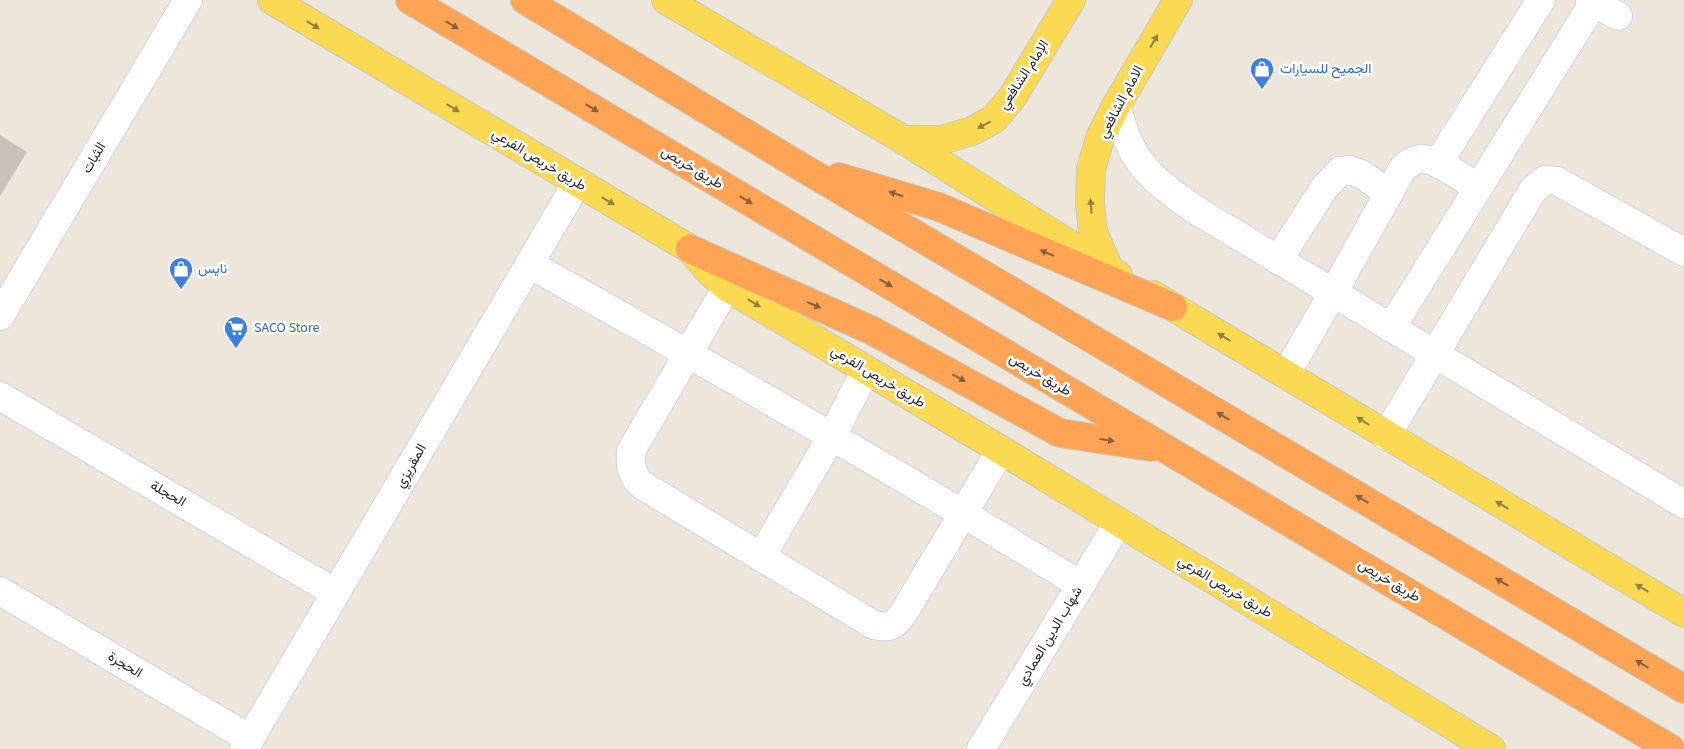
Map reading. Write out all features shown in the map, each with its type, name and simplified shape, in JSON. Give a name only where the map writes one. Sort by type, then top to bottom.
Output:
[{"type":"highway","name":"طريق خريص","points":[[410,0],[1671,749]]},
{"type":"highway","points":[[525,0],[798,165],[1684,689]]},
{"type":"highway","points":[[798,165],[938,207],[1172,307]]},
{"type":"highway","points":[[690,249],[872,330],[1060,433],[1165,449]]},
{"type":"main road","name":"طريق خريص الفرعي","points":[[272,0],[690,249],[709,271],[727,287],[1001,450],[1490,749]]},
{"type":"main road","points":[[666,0],[904,140],[1108,269],[1684,613]]},
{"type":"main road","name":"الإمام الشافعي","points":[[904,140],[942,140],[972,131],[994,119],[1013,96],[1071,0]]},
{"type":"main road","name":"الامام الشافعي","points":[[1108,269],[1093,232],[1090,203],[1091,169],[1100,138],[1116,106],[1178,0]]},
{"type":"street","name":"الثبات","points":[[0,316],[188,0]]},
{"type":"street","points":[[1438,164],[1541,0]]},
{"type":"street","points":[[1391,328],[1592,1],[1618,16]]},
{"type":"street","points":[[1116,106],[1128,142],[1141,165],[1163,187],[1194,209],[1684,504]]},
{"type":"street","points":[[1286,374],[1402,168],[1411,162],[1427,159],[1478,188]]},
{"type":"street","points":[[1278,260],[1325,187],[1340,171],[1349,170],[1361,174],[1389,193]]},
{"type":"street","points":[[1386,436],[1533,190],[1545,180],[1557,181],[1684,252]]},
{"type":"street","name":"المقريزي","points":[[247,744],[577,183]]},
{"type":"street","points":[[530,264],[688,352],[963,513],[1081,585]]},
{"type":"street","points":[[727,287],[631,451],[632,473],[642,485],[874,625],[886,627],[893,625],[903,614],[1001,450]]},
{"type":"street","points":[[761,557],[832,436],[866,370]]},
{"type":"street","name":"الحجلة","points":[[0,396],[336,593]]},
{"type":"street","name":"شهاب الدين العمادي","points":[[981,749],[1119,522]]},
{"type":"street","name":"الحجرة","points":[[0,590],[247,744]]},
{"type":"building","points":[[0,135],[27,152],[0,196]]},
{"type":"place","name":"الجميح للسيارات","points":[[1262,90]]},
{"type":"place","name":"نايس","points":[[181,290]]},
{"type":"place","name":"SACO Store","points":[[236,349]]}]
